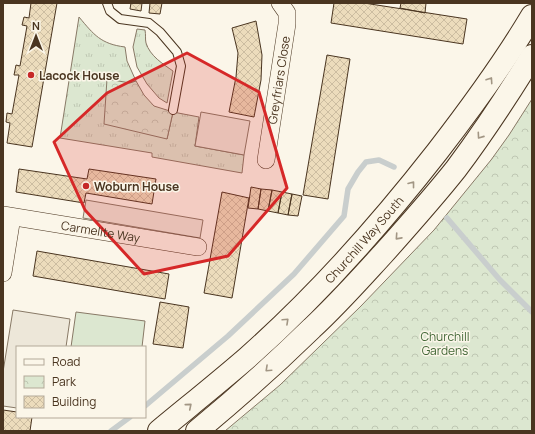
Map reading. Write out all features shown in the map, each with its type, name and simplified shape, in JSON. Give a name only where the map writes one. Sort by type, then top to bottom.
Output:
[{"type":"highway","name":"Churchill Way South","points":[[159,431],[247,357],[296,312],[373,230],[406,192],[470,110],[521,35],[532,16]]},
{"type":"highway","name":"Churchill Way South","points":[[197,431],[264,374],[313,328],[353,287],[420,213],[478,139],[532,56]]},
{"type":"street","name":"Greyfriars Close","points":[[266,160],[287,24],[287,13],[280,3]]},
{"type":"street","name":"Carmelite Way","points":[[8,216],[198,247]]},
{"type":"street","points":[[3,273],[8,216]]},
{"type":"lane","points":[[107,3],[110,11],[120,19],[149,24],[160,32],[177,52],[181,66],[173,110]]},
{"type":"highlighted area","points":[[187,53],[259,92],[287,188],[228,256],[144,274],[85,210],[54,142],[107,93]]},
{"type":"green space","points":[[79,17],[99,38],[110,44],[125,47],[127,61],[136,81],[130,83],[167,139],[173,112],[199,117],[195,146],[244,155],[242,173],[152,157],[152,153],[60,138]]},
{"type":"green space","points":[[137,29],[145,30],[146,43],[150,52],[165,66],[173,71],[167,103],[159,98],[147,84],[137,67],[133,47]]},
{"type":"green space","points":[[107,79],[130,83],[136,81],[144,95],[154,106],[173,112],[167,139],[104,124]]},
{"type":"green space","name":"Churchill Gardens","points":[[532,99],[532,431],[225,431],[280,385],[361,306],[434,230],[491,160]]},
{"type":"green space","points":[[76,312],[145,321],[142,346],[71,346]]},
{"type":"shaded area","points":[[201,112],[250,121],[244,155],[195,146]]},
{"type":"shaded area","points":[[86,200],[203,220],[200,238],[83,218]]},
{"type":"shaded area","points":[[13,310],[70,319],[66,346],[16,346],[16,408],[3,406],[3,372]]},
{"type":"building","name":"Lacock House","points":[[31,3],[57,3],[32,147],[7,143],[10,123],[6,122],[7,113],[12,114],[19,75],[14,75],[16,65],[20,66],[27,26],[22,25],[24,17],[29,18]]},
{"type":"building","points":[[131,3],[142,3],[141,11],[130,9]]},
{"type":"building","points":[[150,3],[162,3],[160,14],[149,13]]},
{"type":"building","points":[[334,3],[364,3],[467,19],[463,44],[331,23]]},
{"type":"building","points":[[401,3],[426,3],[425,13],[400,8]]},
{"type":"building","points":[[256,21],[262,55],[261,80],[254,117],[229,112],[236,77],[238,53],[232,28]]},
{"type":"building","points":[[327,55],[350,59],[328,199],[303,195]]},
{"type":"building","name":"Woburn House","points":[[19,169],[87,179],[89,169],[156,179],[152,204],[86,193],[84,203],[16,192]]},
{"type":"building","points":[[251,187],[261,189],[258,209],[248,208]]},
{"type":"building","points":[[261,189],[272,190],[268,211],[258,209]]},
{"type":"building","points":[[272,190],[282,192],[278,213],[268,211]]},
{"type":"building","points":[[222,192],[249,198],[232,298],[204,293]]},
{"type":"building","points":[[282,192],[292,194],[288,215],[278,213]]},
{"type":"building","points":[[292,194],[302,196],[298,216],[288,215]]},
{"type":"building","points":[[37,251],[169,274],[165,299],[33,276]]},
{"type":"building","points":[[160,302],[189,307],[183,348],[153,344]]},
{"type":"building","points":[[3,410],[16,412],[16,418],[32,418],[30,431],[3,431]]},
{"type":"waterway","points":[[146,405],[228,336],[294,274],[344,216],[348,189],[366,162],[379,160],[394,167]]},
{"type":"waterway","points":[[447,218],[500,280],[532,312]]},
{"type":"waterway","points":[[111,431],[129,418]]},
{"type":"place","name":"Lacock House","points":[[31,75]]},
{"type":"place","name":"Woburn House","points":[[86,186]]}]
